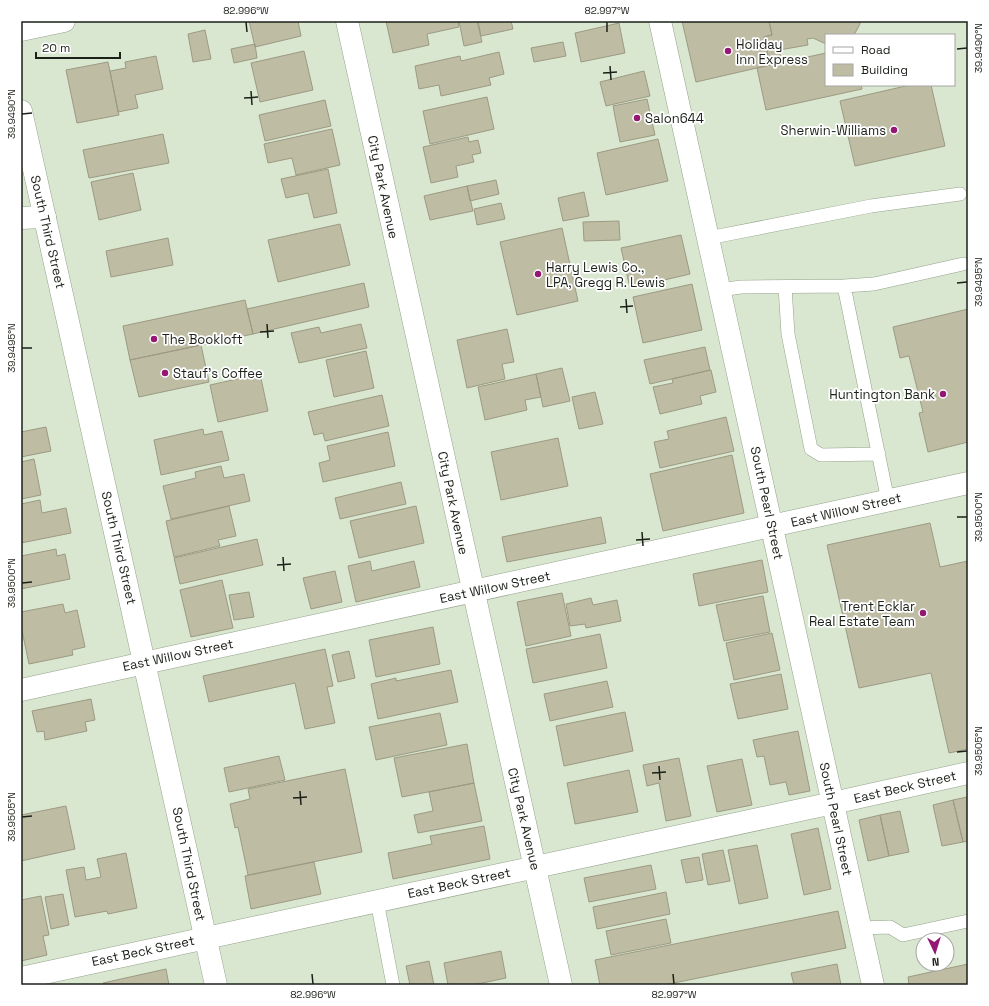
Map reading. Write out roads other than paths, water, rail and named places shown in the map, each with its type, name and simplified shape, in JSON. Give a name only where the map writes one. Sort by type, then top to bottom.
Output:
[{"type":"street","points":[[21,30],[64,21]]},
{"type":"street","name":"City Park Avenue","points":[[347,21],[472,592],[561,985]]},
{"type":"street","name":"South Pearl Street","points":[[660,21],[873,985]]},
{"type":"street","name":"South Third Street","points":[[21,111],[216,985]]},
{"type":"street","points":[[21,218],[45,217]]},
{"type":"street","name":"East Willow Street","points":[[21,690],[968,483]]},
{"type":"street","name":"East Beck Street","points":[[21,978],[833,803],[968,772]]},
{"type":"lane","points":[[708,238],[871,206],[960,194]]},
{"type":"lane","points":[[720,290],[741,287],[844,286],[874,284],[963,264]]},
{"type":"lane","points":[[844,286],[888,501]]},
{"type":"lane","points":[[785,287],[788,334],[812,449],[821,455],[878,454]]},
{"type":"lane","points":[[377,901],[393,985]]},
{"type":"lane","points":[[860,928],[890,927],[903,935],[968,921]]},
{"type":"place","name":"Holiday Inn Express","points":[[728,51]]},
{"type":"place","name":"Salon644","points":[[637,118]]},
{"type":"place","name":"Sherwin-Williams","points":[[894,130]]},
{"type":"place","name":"Harry Lewis Co., LPA, Gregg R. Lewis","points":[[538,274]]},
{"type":"place","name":"The Bookloft","points":[[154,339]]},
{"type":"place","name":"Stauf's Coffee","points":[[165,373]]},
{"type":"place","name":"Huntington Bank","points":[[943,394]]},
{"type":"place","name":"Trent Ecklar Real Estate Team","points":[[923,613]]}]
